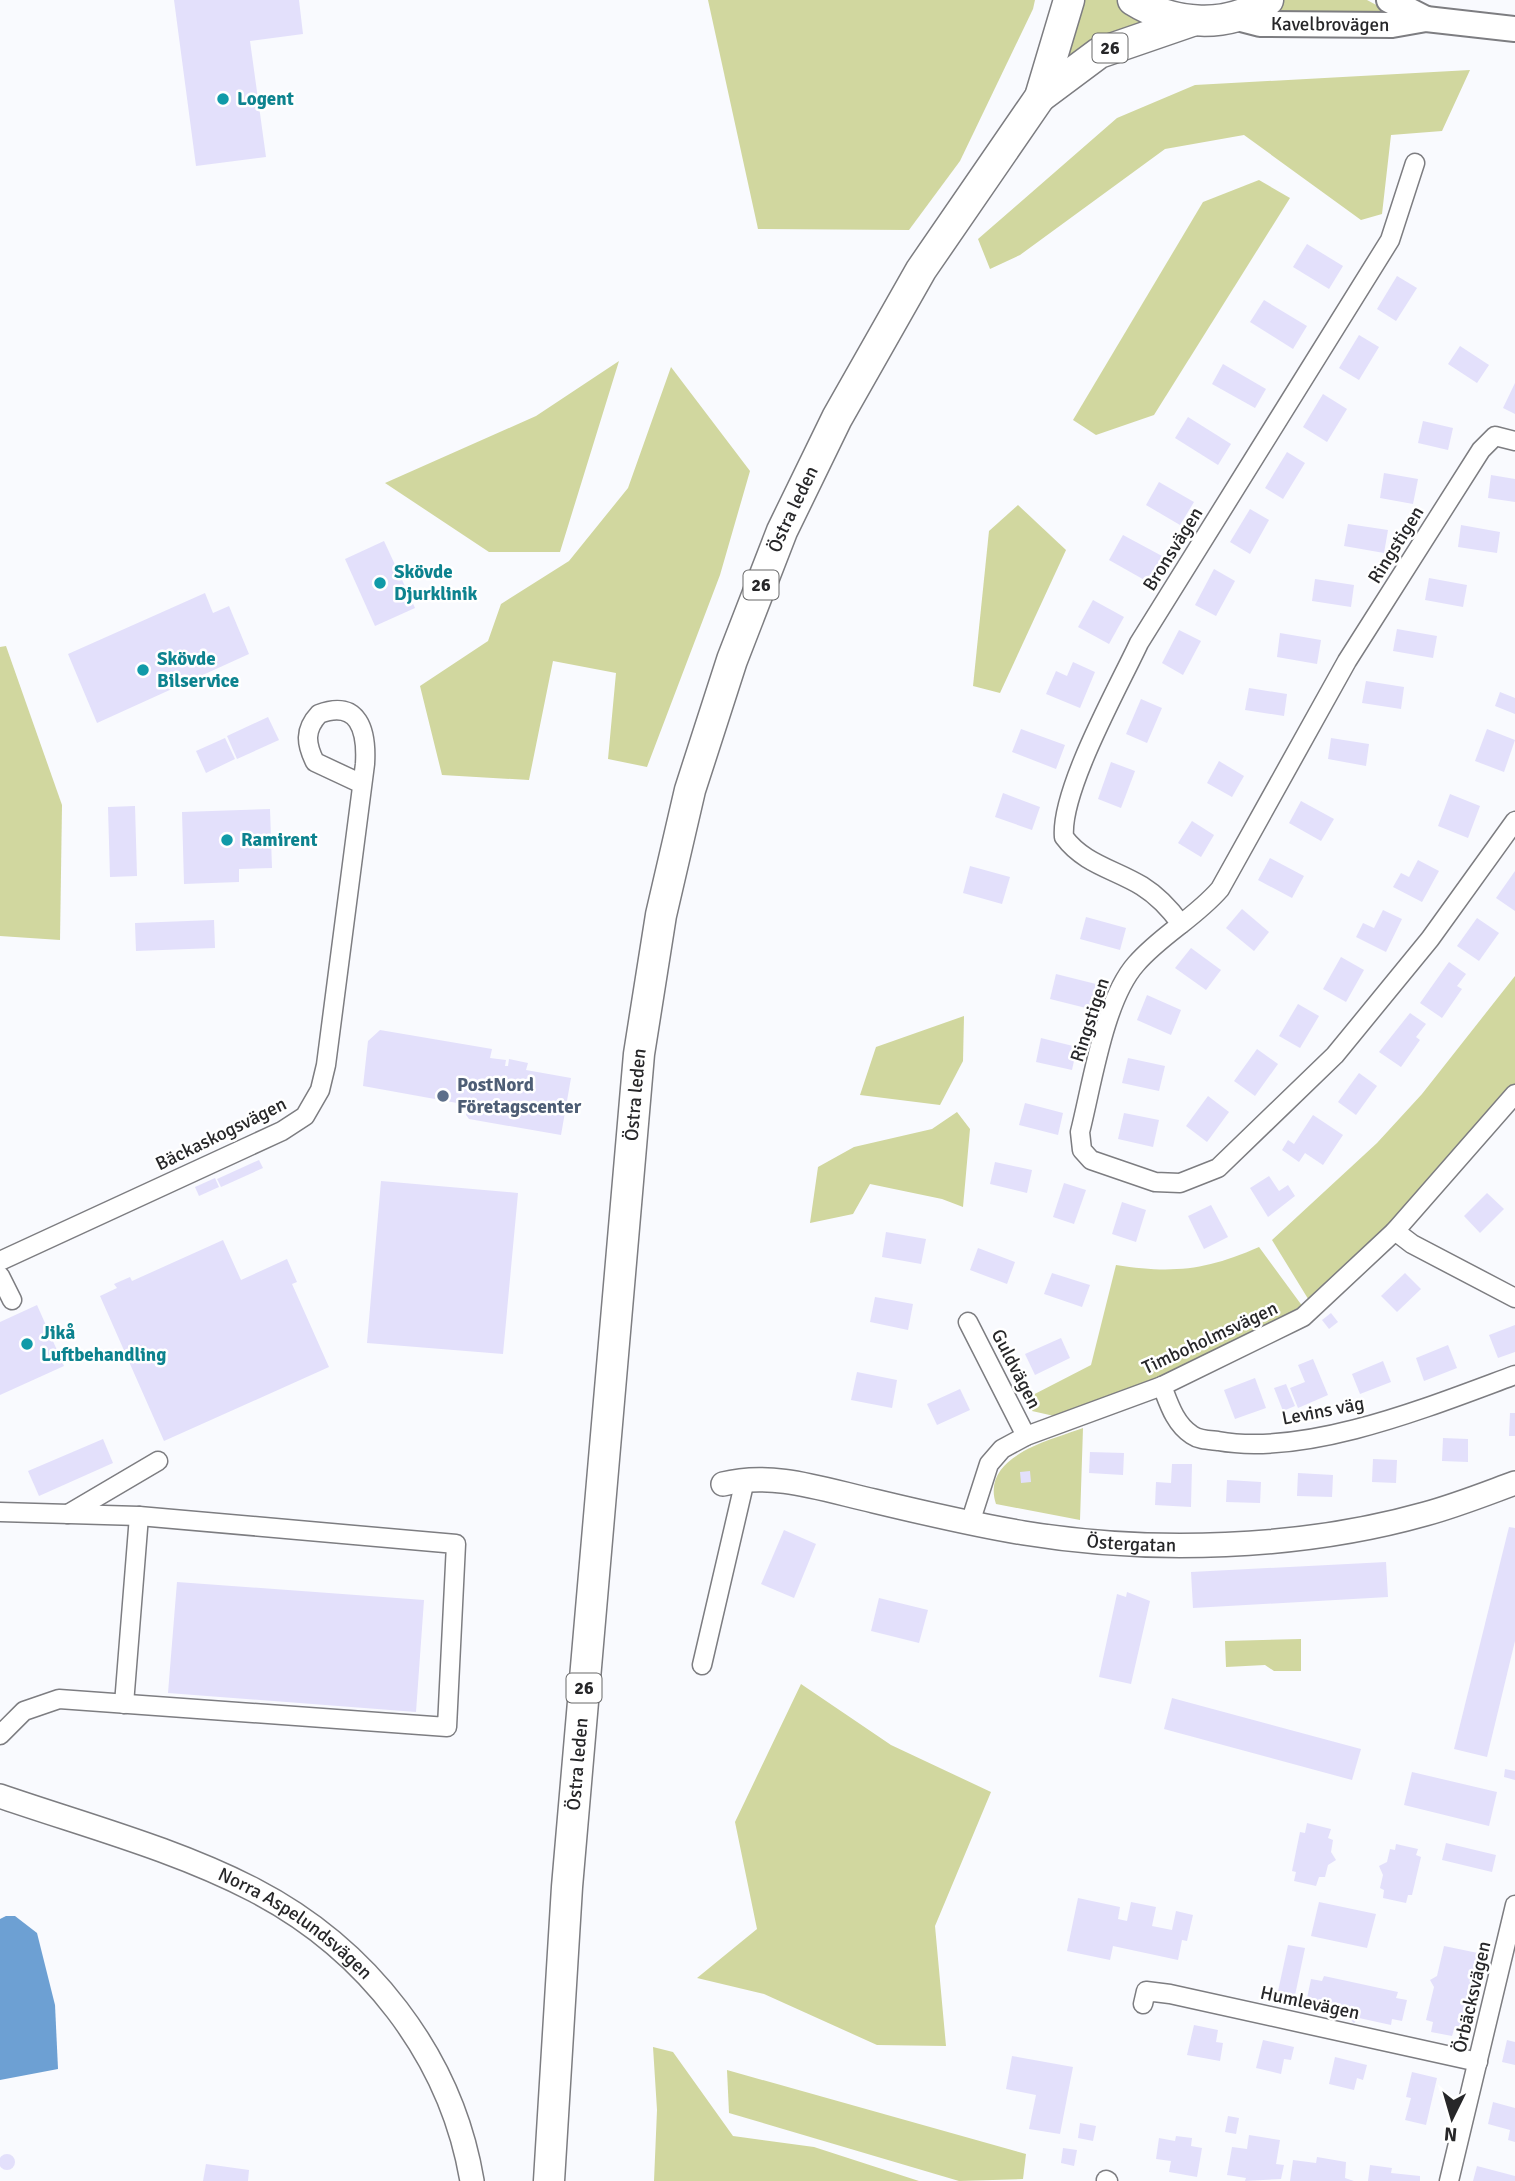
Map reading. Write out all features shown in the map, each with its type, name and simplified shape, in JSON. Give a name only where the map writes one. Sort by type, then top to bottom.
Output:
[{"type":"highway","name":"Östra leden","points":[[549,2181],[567,1887],[639,1054],[662,915],[685,815],[737,647],[782,531],[837,418],[921,270],[1040,97],[1069,0]]},
{"type":"highway","name":"26","points":[[1133,0],[1162,15],[1192,22],[1233,17],[1268,0]]},
{"type":"highway","name":"Östra leden","points":[[1040,97],[1099,53],[1192,22]]},
{"type":"main road","name":"Kavelbrovägen","points":[[1389,0],[1426,19]]},
{"type":"main road","name":"Kavelbrovägen","points":[[1233,17],[1260,24],[1392,24],[1426,19],[1515,29]]},
{"type":"street","name":"Bronsvägen","points":[[1181,925],[1167,906],[1141,886],[1075,852],[1064,837],[1064,815],[1104,713],[1139,643],[1390,240],[1415,163]]},
{"type":"street","name":"Ringstigen","points":[[1515,441],[1495,436],[1481,450],[1347,661],[1220,888],[1203,909],[1136,964],[1123,982],[1111,1011],[1080,1132],[1082,1150],[1091,1160],[1155,1182],[1180,1183],[1218,1168],[1335,1055],[1430,939],[1515,821]]},
{"type":"street","name":"Bäckaskogsvägen","points":[[0,1261],[258,1144],[305,1116],[320,1090],[326,1065],[362,784]]},
{"type":"street","name":"Timboholmsvägen","points":[[970,1523],[989,1464],[1002,1449],[1026,1436],[1162,1385],[1303,1317],[1395,1231],[1515,1094]]},
{"type":"street","points":[[1395,1231],[1412,1244],[1515,1298]]},
{"type":"street","points":[[0,1276],[12,1300]]},
{"type":"street","name":"Guldvägen","points":[[968,1322],[1026,1436]]},
{"type":"street","name":"Levins väg","points":[[1162,1385],[1181,1427],[1195,1437],[1261,1444],[1334,1434],[1515,1375]]},
{"type":"street","points":[[67,1514],[158,1461]]},
{"type":"street","name":"Östergatan","points":[[702,1665],[734,1482],[774,1479],[970,1523],[1101,1543],[1181,1545],[1279,1539],[1365,1528],[1424,1514],[1515,1483]]},
{"type":"street","points":[[0,1512],[139,1516],[456,1544],[447,1727],[59,1699],[24,1711],[0,1735]]},
{"type":"street","points":[[124,1704],[139,1516]]},
{"type":"street","name":"Norra Aspelundsvägen","points":[[0,1796],[209,1870],[254,1890],[297,1915],[339,1947],[370,1977],[425,2051],[461,2134],[472,2181]]},
{"type":"street","name":"Örbäcksvägen","points":[[1449,2181],[1478,2062],[1510,1951],[1515,1905]]},
{"type":"street","name":"Humlevägen","points":[[1143,2004],[1146,1991],[1170,1994],[1478,2062]]},
{"type":"green space","points":[[708,0],[1035,0],[960,161],[909,230],[758,229]]},
{"type":"green space","points":[[1080,0],[1120,0],[1164,24],[1062,67]]},
{"type":"green space","points":[[1280,0],[1367,0],[1393,14],[1259,17]]},
{"type":"green space","points":[[1470,70],[1442,131],[1391,135],[1382,214],[1361,220],[1244,135],[1165,149],[1020,255],[990,269],[978,239],[1117,118],[1195,85]]},
{"type":"green space","points":[[1259,180],[1290,198],[1154,415],[1096,435],[1073,420],[1203,202]]},
{"type":"green space","points":[[619,361],[560,552],[489,552],[385,483],[536,416]]},
{"type":"green space","points":[[671,367],[750,471],[720,575],[647,767],[608,759],[616,673],[553,661],[529,780],[442,775],[420,686],[488,641],[501,604],[569,561],[628,488]]},
{"type":"green space","points":[[1018,505],[1066,550],[1000,693],[973,686],[989,531]]},
{"type":"green space","points":[[6,646],[62,805],[60,940],[0,936],[0,647]]},
{"type":"green space","points":[[1515,976],[1515,1087],[1375,1240],[1310,1302],[1272,1240],[1377,1143],[1422,1094]]},
{"type":"green space","points":[[964,1016],[963,1061],[940,1105],[860,1095],[876,1047]]},
{"type":"green space","points":[[957,1112],[970,1129],[963,1207],[942,1199],[870,1184],[853,1214],[810,1223],[818,1167],[854,1147],[932,1129]]},
{"type":"green space","points":[[1259,1247],[1303,1307],[1291,1316],[1131,1391],[1054,1416],[1032,1411],[1025,1399],[1091,1365],[1116,1265],[1155,1269],[1189,1268],[1223,1261]]},
{"type":"green space","points":[[1083,1428],[1080,1520],[996,1504],[994,1487],[998,1474],[1008,1462],[1021,1452]]},
{"type":"green space","points":[[1301,1639],[1301,1671],[1274,1671],[1265,1665],[1226,1667],[1225,1641]]},
{"type":"green space","points":[[801,1684],[891,1745],[991,1792],[935,1926],[946,2046],[877,2045],[764,1994],[697,1978],[757,1929],[735,1822]]},
{"type":"green space","points":[[653,2047],[673,2052],[733,2136],[814,2147],[919,2181],[654,2181],[657,2110]]},
{"type":"green space","points":[[727,2070],[1026,2154],[1023,2179],[959,2181],[729,2113]]},
{"type":"water","points":[[15,1916],[37,1933],[55,2005],[58,2069],[0,2080],[0,1919]]},
{"type":"building","name":"Logent","points":[[174,0],[299,0],[303,34],[250,41],[266,157],[196,166]]},
{"type":"building","points":[[1307,244],[1343,266],[1329,289],[1293,267]]},
{"type":"building","points":[[1397,276],[1417,288],[1396,321],[1377,309]]},
{"type":"building","points":[[1264,300],[1307,326],[1293,349],[1250,322]]},
{"type":"building","points":[[1359,335],[1379,347],[1359,380],[1339,368]]},
{"type":"building","points":[[1460,346],[1489,365],[1477,383],[1448,364]]},
{"type":"building","points":[[1223,364],[1266,389],[1255,408],[1212,384]]},
{"type":"building","points":[[1515,383],[1515,414],[1503,408]]},
{"type":"building","points":[[1323,394],[1347,409],[1327,442],[1303,427]]},
{"type":"building","points":[[1188,417],[1231,444],[1218,465],[1175,438]]},
{"type":"building","points":[[1423,421],[1453,428],[1448,450],[1418,443]]},
{"type":"building","points":[[1287,452],[1305,463],[1283,499],[1265,488]]},
{"type":"building","points":[[1384,473],[1418,479],[1413,504],[1380,498]]},
{"type":"building","points":[[1491,475],[1515,479],[1515,502],[1488,498]]},
{"type":"building","points":[[1159,482],[1194,502],[1180,525],[1146,505]]},
{"type":"building","points":[[1250,509],[1269,520],[1250,554],[1230,542]]},
{"type":"building","points":[[1348,524],[1388,530],[1384,553],[1344,546]]},
{"type":"building","points":[[1461,525],[1500,532],[1497,553],[1458,547]]},
{"type":"building","points":[[1123,535],[1162,556],[1148,582],[1109,560]]},
{"type":"building","name":"Skövde Djurklinik","points":[[384,541],[415,608],[375,626],[345,559]]},
{"type":"building","points":[[1214,569],[1235,581],[1216,616],[1195,605]]},
{"type":"building","points":[[1429,578],[1467,585],[1463,607],[1425,600]]},
{"type":"building","points":[[1315,579],[1354,585],[1351,607],[1312,601]]},
{"type":"building","name":"Skövde Bilservice","points":[[205,593],[213,613],[229,606],[249,654],[97,723],[68,654]]},
{"type":"building","points":[[1093,600],[1124,617],[1109,644],[1078,627]]},
{"type":"building","points":[[1397,629],[1437,636],[1433,658],[1393,651]]},
{"type":"building","points":[[1179,630],[1201,641],[1183,675],[1162,663]]},
{"type":"building","points":[[1280,633],[1321,640],[1317,664],[1277,657]]},
{"type":"building","points":[[1073,662],[1095,672],[1080,708],[1046,694],[1056,671],[1067,676]]},
{"type":"building","points":[[1366,681],[1404,687],[1401,709],[1362,703]]},
{"type":"building","points":[[1249,688],[1287,694],[1284,716],[1245,710]]},
{"type":"building","points":[[1500,692],[1515,698],[1515,714],[1495,706]]},
{"type":"building","points":[[1141,699],[1162,708],[1147,743],[1126,734]]},
{"type":"building","points":[[268,717],[279,740],[237,759],[227,736]]},
{"type":"building","points":[[1021,729],[1065,745],[1056,769],[1012,752]]},
{"type":"building","points":[[1487,729],[1515,740],[1504,772],[1475,761]]},
{"type":"building","points":[[225,738],[235,759],[206,773],[196,751]]},
{"type":"building","points":[[1331,738],[1369,744],[1366,766],[1328,759]]},
{"type":"building","points":[[1219,761],[1244,776],[1232,797],[1207,783]]},
{"type":"building","points":[[1111,762],[1135,771],[1121,808],[1098,799]]},
{"type":"building","points":[[1003,793],[1040,807],[1032,830],[995,817]]},
{"type":"building","points":[[1450,794],[1480,806],[1468,838],[1438,826]]},
{"type":"building","points":[[1301,801],[1334,819],[1321,841],[1289,823]]},
{"type":"building","points":[[135,806],[137,876],[110,877],[108,807]]},
{"type":"building","name":"Ramirent","points":[[270,809],[272,868],[239,869],[239,882],[184,884],[182,812]]},
{"type":"building","points":[[1192,821],[1214,835],[1201,857],[1178,843]]},
{"type":"building","points":[[1270,858],[1304,876],[1292,898],[1258,880]]},
{"type":"building","points":[[1418,860],[1439,871],[1422,902],[1393,887],[1401,873],[1409,877]]},
{"type":"building","points":[[970,866],[1010,877],[1002,904],[963,893]]},
{"type":"building","points":[[1515,871],[1515,911],[1496,898]]},
{"type":"building","points":[[1242,909],[1269,932],[1254,951],[1226,928]]},
{"type":"building","points":[[1383,910],[1402,919],[1386,952],[1356,937],[1363,923],[1374,928]]},
{"type":"building","points":[[1086,917],[1126,928],[1120,950],[1080,939]]},
{"type":"building","points":[[1477,918],[1499,933],[1479,961],[1457,946]]},
{"type":"building","points":[[214,920],[215,948],[136,951],[135,923]]},
{"type":"building","points":[[1191,948],[1221,970],[1206,990],[1175,968]]},
{"type":"building","points":[[1341,957],[1364,970],[1346,1002],[1323,989]]},
{"type":"building","points":[[1449,962],[1466,974],[1457,986],[1462,989],[1442,1018],[1420,1003]]},
{"type":"building","points":[[1056,974],[1096,984],[1090,1009],[1050,999]]},
{"type":"building","points":[[1147,995],[1181,1010],[1171,1035],[1137,1020]]},
{"type":"building","points":[[1298,1004],[1319,1016],[1300,1048],[1279,1036]]},
{"type":"building","points":[[1410,1013],[1426,1024],[1416,1037],[1420,1040],[1401,1067],[1379,1052]]},
{"type":"building","points":[[380,1030],[492,1049],[490,1058],[506,1060],[505,1066],[508,1066],[509,1059],[528,1063],[526,1070],[571,1078],[561,1135],[469,1119],[466,1115],[468,1105],[363,1086],[368,1041]]},
{"type":"building","points":[[1041,1038],[1077,1047],[1072,1070],[1036,1062]]},
{"type":"building","points":[[1257,1049],[1278,1064],[1255,1096],[1234,1081]]},
{"type":"building","points":[[1128,1058],[1165,1066],[1159,1091],[1122,1083]]},
{"type":"building","points":[[1359,1073],[1377,1086],[1356,1115],[1338,1102]]},
{"type":"building","points":[[1208,1096],[1229,1112],[1207,1142],[1186,1126]]},
{"type":"building","points":[[1025,1103],[1063,1113],[1058,1135],[1019,1125]]},
{"type":"building","points":[[1124,1113],[1159,1120],[1153,1147],[1118,1139]]},
{"type":"building","points":[[1313,1115],[1343,1135],[1323,1165],[1305,1153],[1299,1162],[1282,1150],[1288,1140],[1294,1144]]},
{"type":"building","points":[[259,1160],[263,1168],[221,1187],[217,1179]]},
{"type":"building","points":[[995,1162],[1032,1170],[1027,1193],[990,1184]]},
{"type":"building","points":[[1269,1176],[1279,1191],[1288,1185],[1295,1196],[1268,1217],[1250,1188]]},
{"type":"building","points":[[215,1178],[219,1187],[199,1196],[195,1187]]},
{"type":"building","points":[[381,1181],[518,1193],[503,1354],[367,1343]]},
{"type":"building","points":[[1064,1183],[1086,1190],[1074,1224],[1053,1217]]},
{"type":"building","points":[[1487,1193],[1504,1209],[1480,1233],[1464,1216]]},
{"type":"building","points":[[1122,1202],[1146,1210],[1136,1242],[1112,1234]]},
{"type":"building","points":[[1211,1205],[1228,1237],[1204,1249],[1188,1216]]},
{"type":"building","points":[[886,1232],[926,1239],[921,1264],[882,1257]]},
{"type":"building","points":[[223,1240],[241,1280],[287,1259],[297,1282],[292,1284],[329,1367],[164,1441],[100,1296],[117,1288],[114,1284],[130,1277],[132,1281]]},
{"type":"building","points":[[978,1248],[1015,1262],[1007,1284],[970,1270]]},
{"type":"building","points":[[1052,1273],[1090,1285],[1082,1307],[1044,1294]]},
{"type":"building","points":[[1405,1273],[1421,1289],[1397,1312],[1381,1296]]},
{"type":"building","points":[[875,1297],[913,1304],[908,1330],[870,1322]]},
{"type":"building","name":"Jikå Luftbehandling","points":[[37,1305],[64,1366],[0,1395],[0,1322]]},
{"type":"building","points":[[1331,1313],[1338,1322],[1329,1329],[1322,1320]]},
{"type":"building","points":[[1515,1325],[1515,1352],[1498,1358],[1489,1335]]},
{"type":"building","points":[[1061,1338],[1070,1358],[1035,1375],[1025,1354]]},
{"type":"building","points":[[1448,1345],[1457,1368],[1424,1381],[1416,1358]]},
{"type":"building","points":[[1313,1359],[1328,1395],[1298,1408],[1290,1388],[1305,1382],[1298,1365]]},
{"type":"building","points":[[1383,1361],[1391,1382],[1360,1394],[1352,1374]]},
{"type":"building","points":[[857,1372],[897,1380],[892,1408],[851,1400]]},
{"type":"building","points":[[1255,1378],[1266,1408],[1235,1419],[1224,1390]]},
{"type":"building","points":[[1286,1384],[1295,1406],[1283,1411],[1274,1388]]},
{"type":"building","points":[[960,1389],[970,1410],[937,1425],[927,1404]]},
{"type":"building","points":[[1510,1413],[1515,1413],[1515,1436],[1509,1436]]},
{"type":"building","points":[[1443,1438],[1468,1439],[1468,1462],[1442,1461]]},
{"type":"building","points":[[103,1439],[113,1463],[39,1496],[28,1471]]},
{"type":"building","points":[[1090,1452],[1124,1453],[1123,1475],[1089,1473]]},
{"type":"building","points":[[1373,1459],[1397,1460],[1396,1483],[1372,1482]]},
{"type":"building","points":[[1172,1464],[1192,1464],[1191,1507],[1155,1505],[1156,1482],[1171,1483]]},
{"type":"building","points":[[1030,1471],[1031,1482],[1021,1483],[1020,1472]]},
{"type":"building","points":[[1298,1473],[1333,1475],[1332,1497],[1297,1496]]},
{"type":"building","points":[[1227,1480],[1261,1482],[1260,1503],[1226,1502]]},
{"type":"building","points":[[1509,1527],[1515,1528],[1515,1641],[1487,1757],[1454,1749]]},
{"type":"building","points":[[784,1530],[816,1544],[794,1598],[761,1584]]},
{"type":"building","points":[[1386,1562],[1388,1597],[1193,1608],[1191,1572]]},
{"type":"building","points":[[177,1582],[424,1600],[416,1712],[168,1693]]},
{"type":"building","points":[[1127,1592],[1150,1601],[1131,1684],[1099,1677],[1117,1594],[1126,1597]]},
{"type":"building","points":[[879,1598],[928,1610],[919,1643],[871,1631]]},
{"type":"building","points":[[1172,1698],[1361,1749],[1352,1780],[1164,1729]]},
{"type":"building","points":[[1505,1769],[1515,1771],[1515,1780],[1504,1777]]},
{"type":"building","points":[[1412,1772],[1497,1792],[1489,1826],[1404,1805]]},
{"type":"building","points":[[1307,1823],[1331,1829],[1328,1838],[1333,1840],[1331,1852],[1336,1860],[1328,1865],[1325,1877],[1319,1877],[1316,1886],[1294,1881],[1296,1872],[1292,1871],[1300,1832],[1305,1833]]},
{"type":"building","points":[[1446,1843],[1496,1855],[1492,1872],[1442,1860]]},
{"type":"building","points":[[1396,1844],[1418,1849],[1416,1855],[1421,1857],[1412,1895],[1408,1895],[1406,1903],[1383,1898],[1384,1890],[1380,1888],[1383,1875],[1379,1866],[1387,1862],[1390,1849],[1395,1850]]},
{"type":"building","points":[[1078,1898],[1120,1907],[1118,1919],[1127,1921],[1131,1902],[1156,1907],[1152,1926],[1172,1930],[1176,1911],[1193,1915],[1187,1941],[1182,1940],[1178,1960],[1113,1946],[1110,1960],[1067,1951]]},
{"type":"building","points":[[1319,1902],[1376,1914],[1367,1948],[1311,1936]]},
{"type":"building","points":[[1288,1945],[1305,1948],[1294,2000],[1277,1996]]},
{"type":"building","points":[[1444,1946],[1478,1953],[1461,2027],[1455,2026],[1452,2036],[1431,2032],[1433,2022],[1426,2020],[1434,1987],[1430,1980],[1437,1976]]},
{"type":"building","points":[[1324,1976],[1398,1992],[1396,1998],[1407,2000],[1402,2021],[1392,2019],[1391,2025],[1359,2018],[1354,2023],[1347,2016],[1316,2010],[1317,2005],[1306,2003],[1311,1979],[1322,1981]]},
{"type":"building","points":[[1194,2025],[1218,2030],[1216,2042],[1223,2043],[1220,2061],[1187,2055]]},
{"type":"building","points":[[1263,2040],[1294,2047],[1291,2060],[1284,2059],[1281,2074],[1256,2068]]},
{"type":"building","points":[[1507,2040],[1515,2042],[1515,2065],[1502,2062]]},
{"type":"building","points":[[1012,2056],[1073,2067],[1060,2134],[1029,2129],[1036,2095],[1006,2089]]},
{"type":"building","points":[[1335,2057],[1367,2065],[1363,2080],[1357,2078],[1354,2090],[1329,2084]]},
{"type":"building","points":[[1412,2072],[1437,2078],[1426,2125],[1405,2120],[1411,2098],[1406,2097]]},
{"type":"building","points":[[1493,2102],[1515,2108],[1515,2142],[1508,2140],[1510,2130],[1488,2124]]},
{"type":"building","points":[[1228,2116],[1239,2118],[1236,2134],[1225,2132]]},
{"type":"building","points":[[1080,2123],[1096,2126],[1093,2141],[1078,2138]]},
{"type":"building","points":[[1249,2135],[1280,2140],[1276,2164],[1284,2165],[1281,2179],[1245,2181],[1246,2178],[1227,2175],[1232,2147],[1247,2149]]},
{"type":"building","points":[[1176,2136],[1192,2138],[1191,2146],[1202,2148],[1197,2177],[1169,2172],[1171,2161],[1156,2159],[1159,2138],[1175,2141]]},
{"type":"building","points":[[1063,2148],[1077,2150],[1074,2166],[1061,2163]]},
{"type":"building","points":[[4,2154],[10,2154],[15,2162],[13,2168],[4,2170],[-1,2165],[-1,2159]]},
{"type":"building","points":[[1317,2157],[1346,2162],[1345,2178],[1354,2181],[1290,2181],[1293,2160],[1316,2163]]},
{"type":"building","points":[[206,2164],[249,2170],[248,2181],[203,2181]]},
{"type":"building","points":[[1370,2165],[1392,2168],[1391,2173],[1420,2176],[1420,2181],[1368,2181]]},
{"type":"building","points":[[1477,2166],[1515,2176],[1515,2181],[1473,2181]]},
{"type":"place","name":"Logent","points":[[223,99]]},
{"type":"place","name":"Skövde Djurklinik","points":[[380,583]]},
{"type":"place","name":"Skövde Bilservice","points":[[143,670]]},
{"type":"place","name":"Ramirent","points":[[227,840]]},
{"type":"place","name":"PostNord Företagscenter","points":[[443,1096]]},
{"type":"place","name":"Jikå Luftbehandling","points":[[27,1344]]}]
